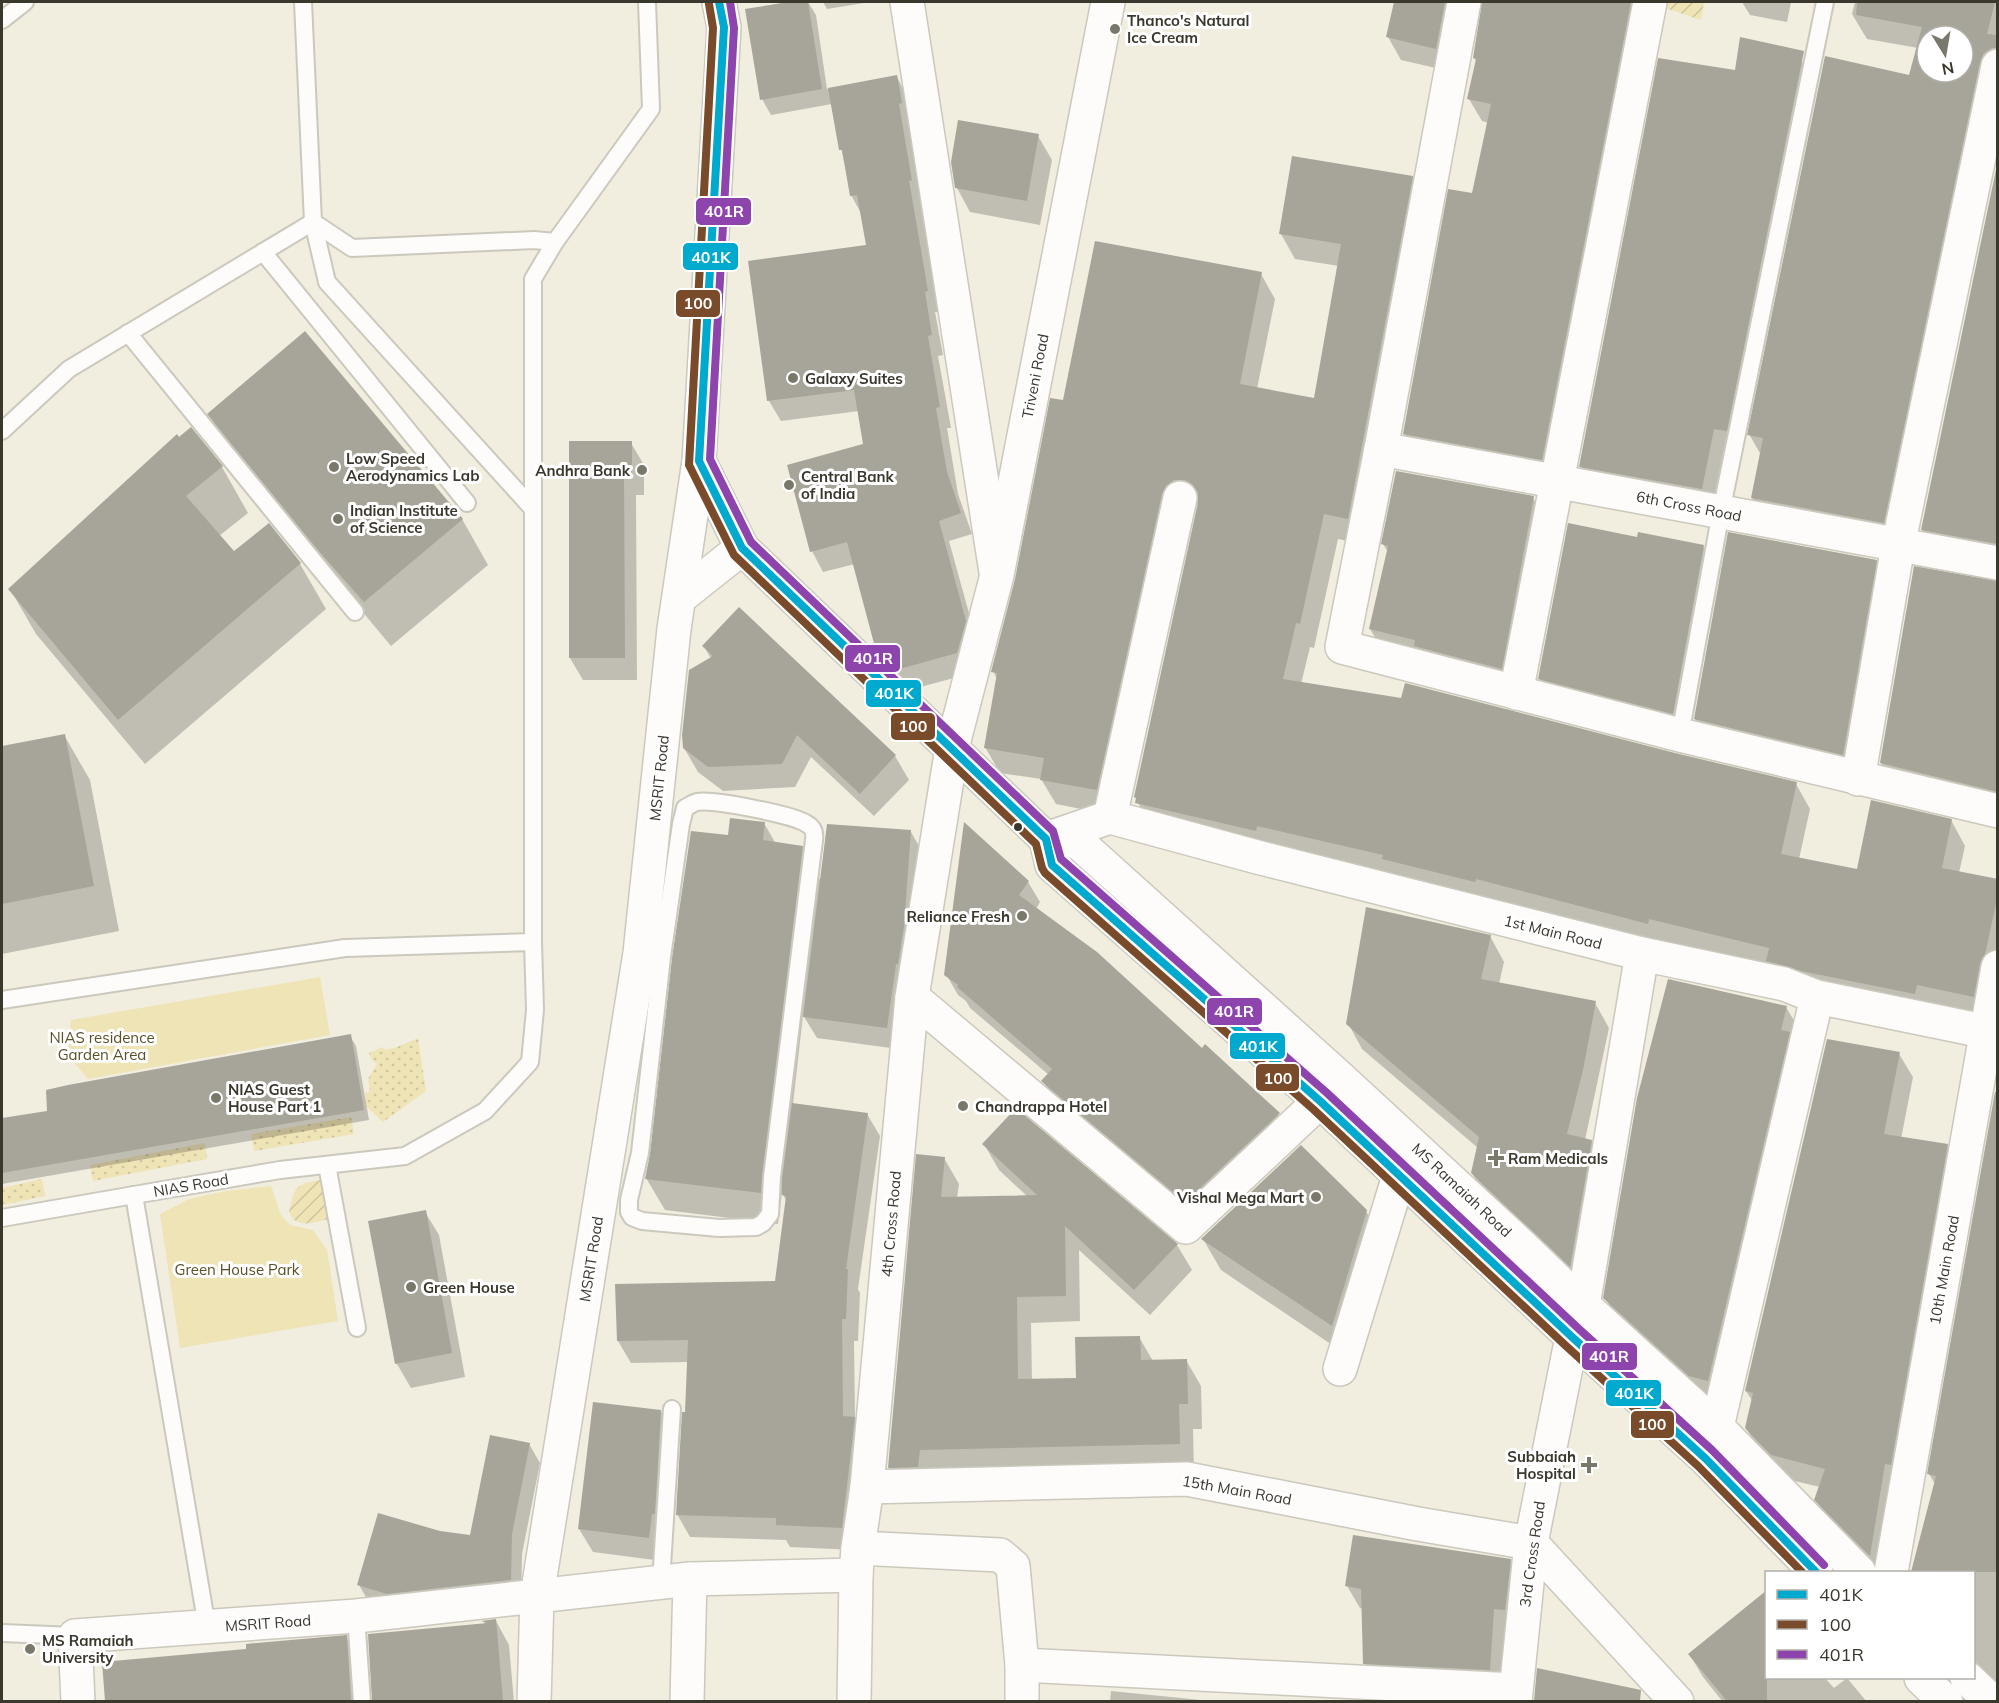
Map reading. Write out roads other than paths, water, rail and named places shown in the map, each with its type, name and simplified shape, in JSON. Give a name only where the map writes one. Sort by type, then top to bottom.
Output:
[{"type":"street","points":[[719,2],[724,27],[699,461],[742,548],[1046,839],[1052,865],[1320,1101],[1705,1458],[1815,1571]]},
{"type":"street","points":[[907,2],[997,575]]},
{"type":"street","name":"Triveni Road","points":[[952,748],[997,575],[1108,2]]},
{"type":"street","points":[[1464,2],[1342,647],[1680,735],[1998,811]]},
{"type":"street","points":[[1516,693],[1650,2]]},
{"type":"street","points":[[1858,779],[1898,546],[1998,66]]},
{"type":"street","name":"6th Cross Road","points":[[1381,449],[1998,563]]},
{"type":"street","name":"MSRIT Road","points":[[75,1636],[356,1616],[537,1596],[651,955],[674,629],[699,461]]},
{"type":"street","points":[[1046,839],[1110,817],[1180,498]]},
{"type":"street","points":[[679,598],[742,548]]},
{"type":"street","name":"4th Cross Road","points":[[854,1701],[857,1561],[867,1487],[912,997],[952,748]]},
{"type":"street","name":"1st Main Road","points":[[1110,817],[1257,857],[1642,954],[1784,984],[1817,997],[1992,1033]]},
{"type":"street","name":"MS Ramaiah Road","points":[[1046,839],[1078,842],[1349,1086],[1717,1427],[1858,1571]]},
{"type":"street","points":[[1583,1305],[1642,954]]},
{"type":"street","name":"10th Main Road","points":[[1891,1571],[1992,1033],[1998,967]]},
{"type":"street","points":[[912,997],[1186,1227],[1320,1101]]},
{"type":"street","points":[[1717,1427],[1817,997]]},
{"type":"street","points":[[1340,1369],[1399,1176]]},
{"type":"street","name":"3rd Cross Road","points":[[1515,1696],[1531,1543],[1572,1337]]},
{"type":"street","name":"15th Main Road","points":[[867,1487],[1187,1479],[1418,1524],[1531,1543]]},
{"type":"street","points":[[1531,1543],[1677,1701]]},
{"type":"street","points":[[534,1701],[537,1596],[857,1561],[1000,1555],[1013,1566],[1022,1665],[1022,1701]]},
{"type":"street","points":[[675,1581],[687,1701]]},
{"type":"street","points":[[75,1636],[78,1701]]},
{"type":"street","points":[[1022,1665],[1515,1696]]},
{"type":"street","points":[[1924,1679],[1947,1701]]},
{"type":"street","points":[[1969,1679],[1992,1701]]},
{"type":"lane","points":[[2,20],[25,2]]},
{"type":"lane","points":[[303,2],[313,222],[327,282],[533,509]]},
{"type":"lane","name":"NIAS Road","points":[[207,1627],[134,1196],[251,1174],[405,1156],[485,1111],[530,1062],[535,1010],[532,279],[555,242],[651,109],[647,2]]},
{"type":"lane","points":[[1680,735],[1721,512],[1825,2]]},
{"type":"lane","points":[[313,222],[352,248],[534,240],[555,242]]},
{"type":"lane","points":[[2,431],[69,369],[313,222]]},
{"type":"lane","points":[[263,252],[467,503]]},
{"type":"lane","points":[[128,333],[355,612]]},
{"type":"lane","points":[[696,802],[714,802],[790,817],[803,821],[812,828],[815,833],[770,1214],[763,1223],[756,1227],[718,1228],[642,1221],[632,1217],[628,1212],[640,1153],[651,955],[685,808],[696,802]]},
{"type":"lane","points":[[2,1000],[345,948],[533,942]]},
{"type":"lane","points":[[327,1165],[357,1328]]},
{"type":"lane","points":[[2,1218],[134,1196]]},
{"type":"lane","points":[[672,1409],[675,1581]]},
{"type":"lane","points":[[356,1616],[362,1701]]},
{"type":"lane","points":[[2,1633],[75,1636]]},
{"type":"place","name":"Thanco's Natural Ice Cream","points":[[1115,29]]},
{"type":"place","name":"Galaxy Suites","points":[[793,378]]},
{"type":"place","name":"Low Speed Aerodynamics Lab","points":[[334,467]]},
{"type":"place","name":"Andhra Bank","points":[[642,470]]},
{"type":"place","name":"Central Bank of India","points":[[789,485]]},
{"type":"place","name":"Indian Institute of Science","points":[[338,519]]},
{"type":"place","name":"Reliance Fresh","points":[[1022,916]]},
{"type":"place","name":"NIAS Guest House Part 1","points":[[216,1098]]},
{"type":"place","name":"Chandrappa Hotel","points":[[963,1106]]},
{"type":"place","name":"Ram Medicals","points":[[1496,1158]]},
{"type":"place","name":"Vishal Mega Mart","points":[[1316,1197]]},
{"type":"place","name":"Green House","points":[[411,1287]]},
{"type":"place","name":"Subbaiah Hospital","points":[[1589,1465]]},
{"type":"place","name":"MS Ramaiah University","points":[[30,1649]]},
{"type":"park label","name":"NIAS residence Garden Area","points":[[102,1046]]},
{"type":"park label","name":"Green House Park","points":[[237,1269]]}]
